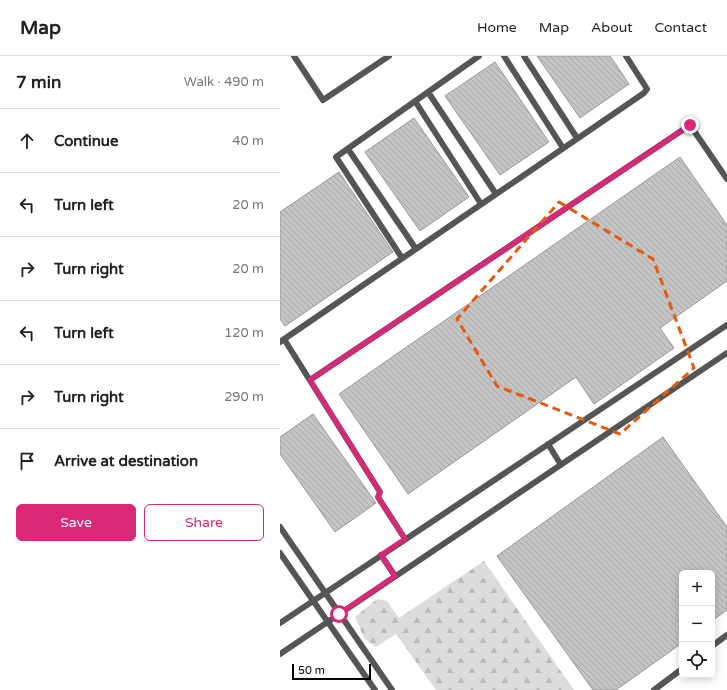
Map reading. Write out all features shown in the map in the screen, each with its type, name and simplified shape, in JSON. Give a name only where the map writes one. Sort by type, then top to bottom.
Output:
[{"type":"lane","points":[[294,56],[323,100],[389,56]]},
{"type":"lane","points":[[402,258],[336,157],[479,56]]},
{"type":"lane","points":[[504,56],[563,148]]},
{"type":"lane","points":[[524,56],[577,138]]},
{"type":"lane","points":[[405,539],[378,497],[380,492],[310,380],[281,341],[644,93],[646,89],[626,56]]},
{"type":"lane","points":[[428,92],[496,194]]},
{"type":"lane","points":[[415,101],[481,204]]},
{"type":"lane","points":[[310,380],[690,125],[727,179]]},
{"type":"lane","points":[[348,149],[416,249]]},
{"type":"lane","points":[[280,623],[727,325]]},
{"type":"lane","points":[[280,653],[727,353]]},
{"type":"lane","points":[[548,444],[561,465]]},
{"type":"lane","points":[[280,527],[392,690]]},
{"type":"lane","points":[[280,553],[375,690]]},
{"type":"lane","points":[[381,555],[395,576]]},
{"type":"lane","points":[[715,644],[727,635]]},
{"type":"lane","points":[[654,690],[679,671]]},
{"type":"highlighted area","points":[[559,202],[653,259],[694,368],[620,434],[497,386],[457,319]]},
{"type":"green space","points":[[484,561],[574,690],[436,690],[396,634],[376,647],[364,638],[355,617],[377,599],[387,601],[399,618]]},
{"type":"building","points":[[537,56],[610,56],[629,84],[580,118]]},
{"type":"building","points":[[495,62],[549,142],[500,175],[445,96]]},
{"type":"building","points":[[414,118],[469,197],[420,231],[365,152]]},
{"type":"building","points":[[680,157],[727,225],[727,281],[660,328],[674,348],[594,404],[576,377],[408,494],[339,394]]},
{"type":"building","points":[[339,172],[393,252],[285,326],[280,319],[280,212]]},
{"type":"building","points":[[313,414],[376,503],[335,532],[280,454],[280,437]]},
{"type":"building","points":[[663,437],[727,527],[727,610],[715,619],[715,570],[679,570],[679,645],[616,690],[593,690],[497,556]]},
{"type":"route","points":[[339,614],[395,576],[381,555],[405,539],[378,497],[380,492],[310,380],[690,125]]}]
